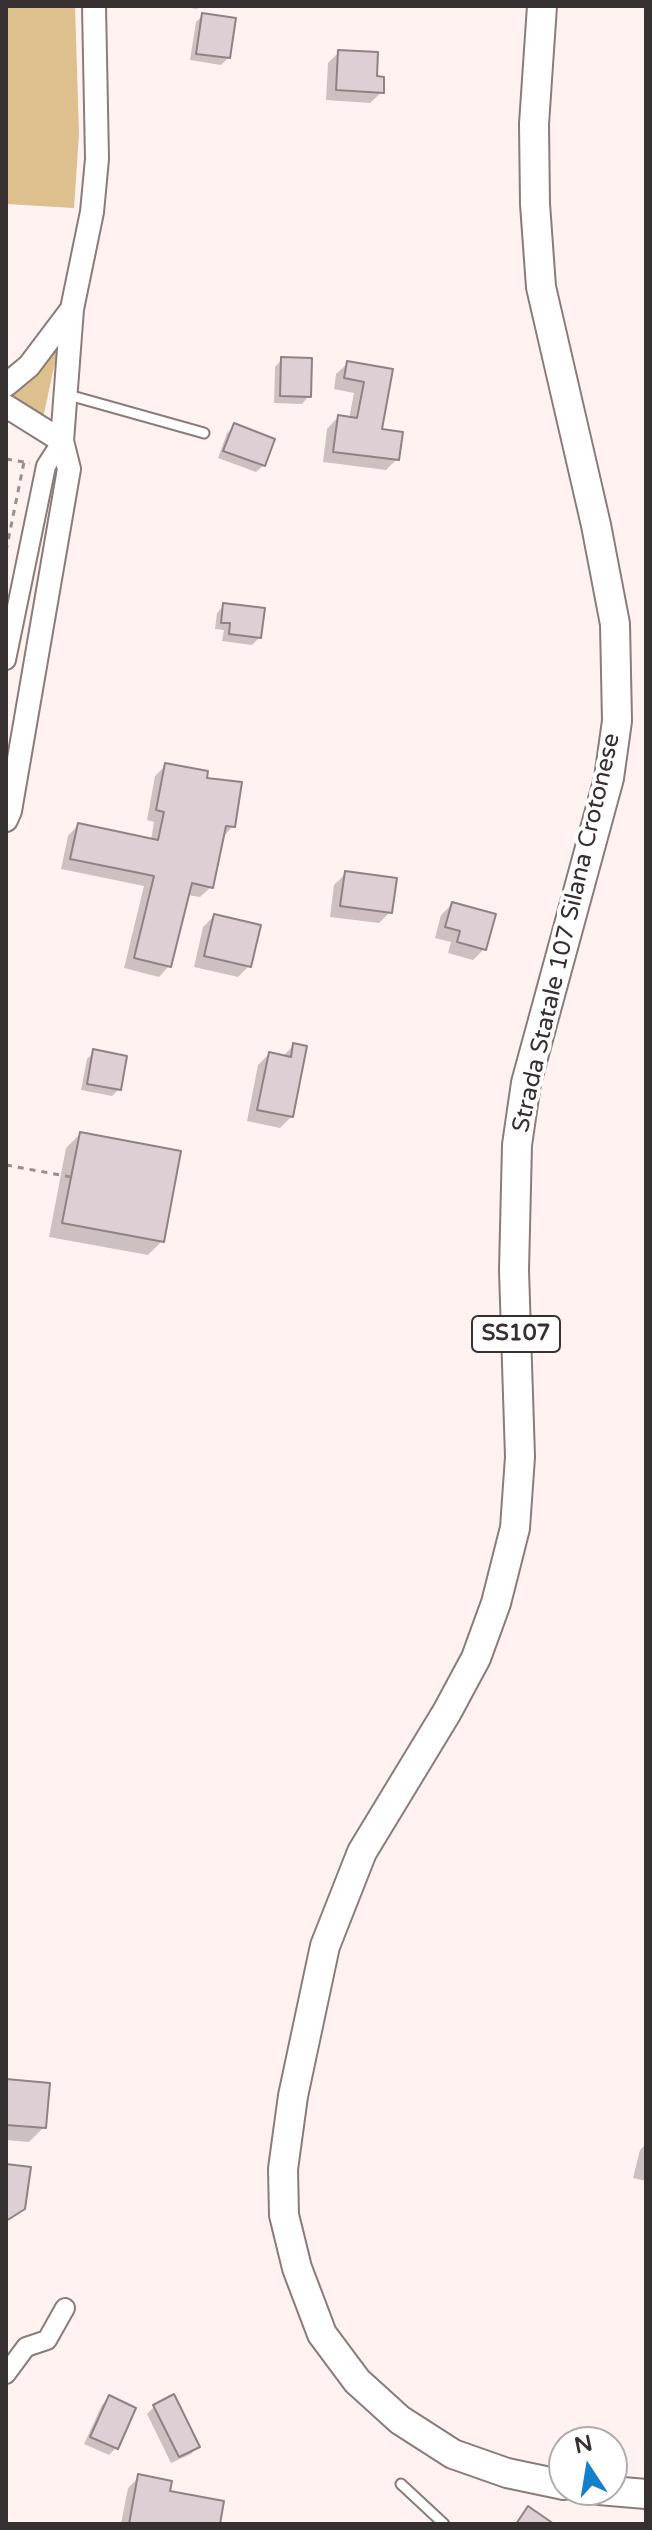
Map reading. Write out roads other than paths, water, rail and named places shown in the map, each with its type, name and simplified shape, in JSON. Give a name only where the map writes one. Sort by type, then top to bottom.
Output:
[{"type":"main road","name":"Strada Statale 107 Silana Crotonese","points":[[542,6],[534,124],[535,204],[541,287],[596,525],[615,624],[617,721],[609,778],[526,1083],[517,1145],[514,1270],[520,1457],[515,1528],[496,1603],[476,1658],[362,1852],[325,1946],[293,2096],[283,2169],[284,2215],[297,2268],[322,2334],[357,2381],[400,2420],[453,2454],[507,2473],[548,2482]]},
{"type":"street","points":[[6,820],[69,469],[62,441],[72,309],[92,212],[97,159],[94,6]]},
{"type":"street","points":[[6,385],[29,366],[72,309]]},
{"type":"street","points":[[6,406],[62,441]]},
{"type":"street","points":[[6,660],[46,466],[62,441]]},
{"type":"street","points":[[6,2374],[26,2347],[47,2340],[65,2308]]},
{"type":"lane","points":[[65,394],[204,433]]},
{"type":"lane","points":[[401,2484],[444,2524]]}]
